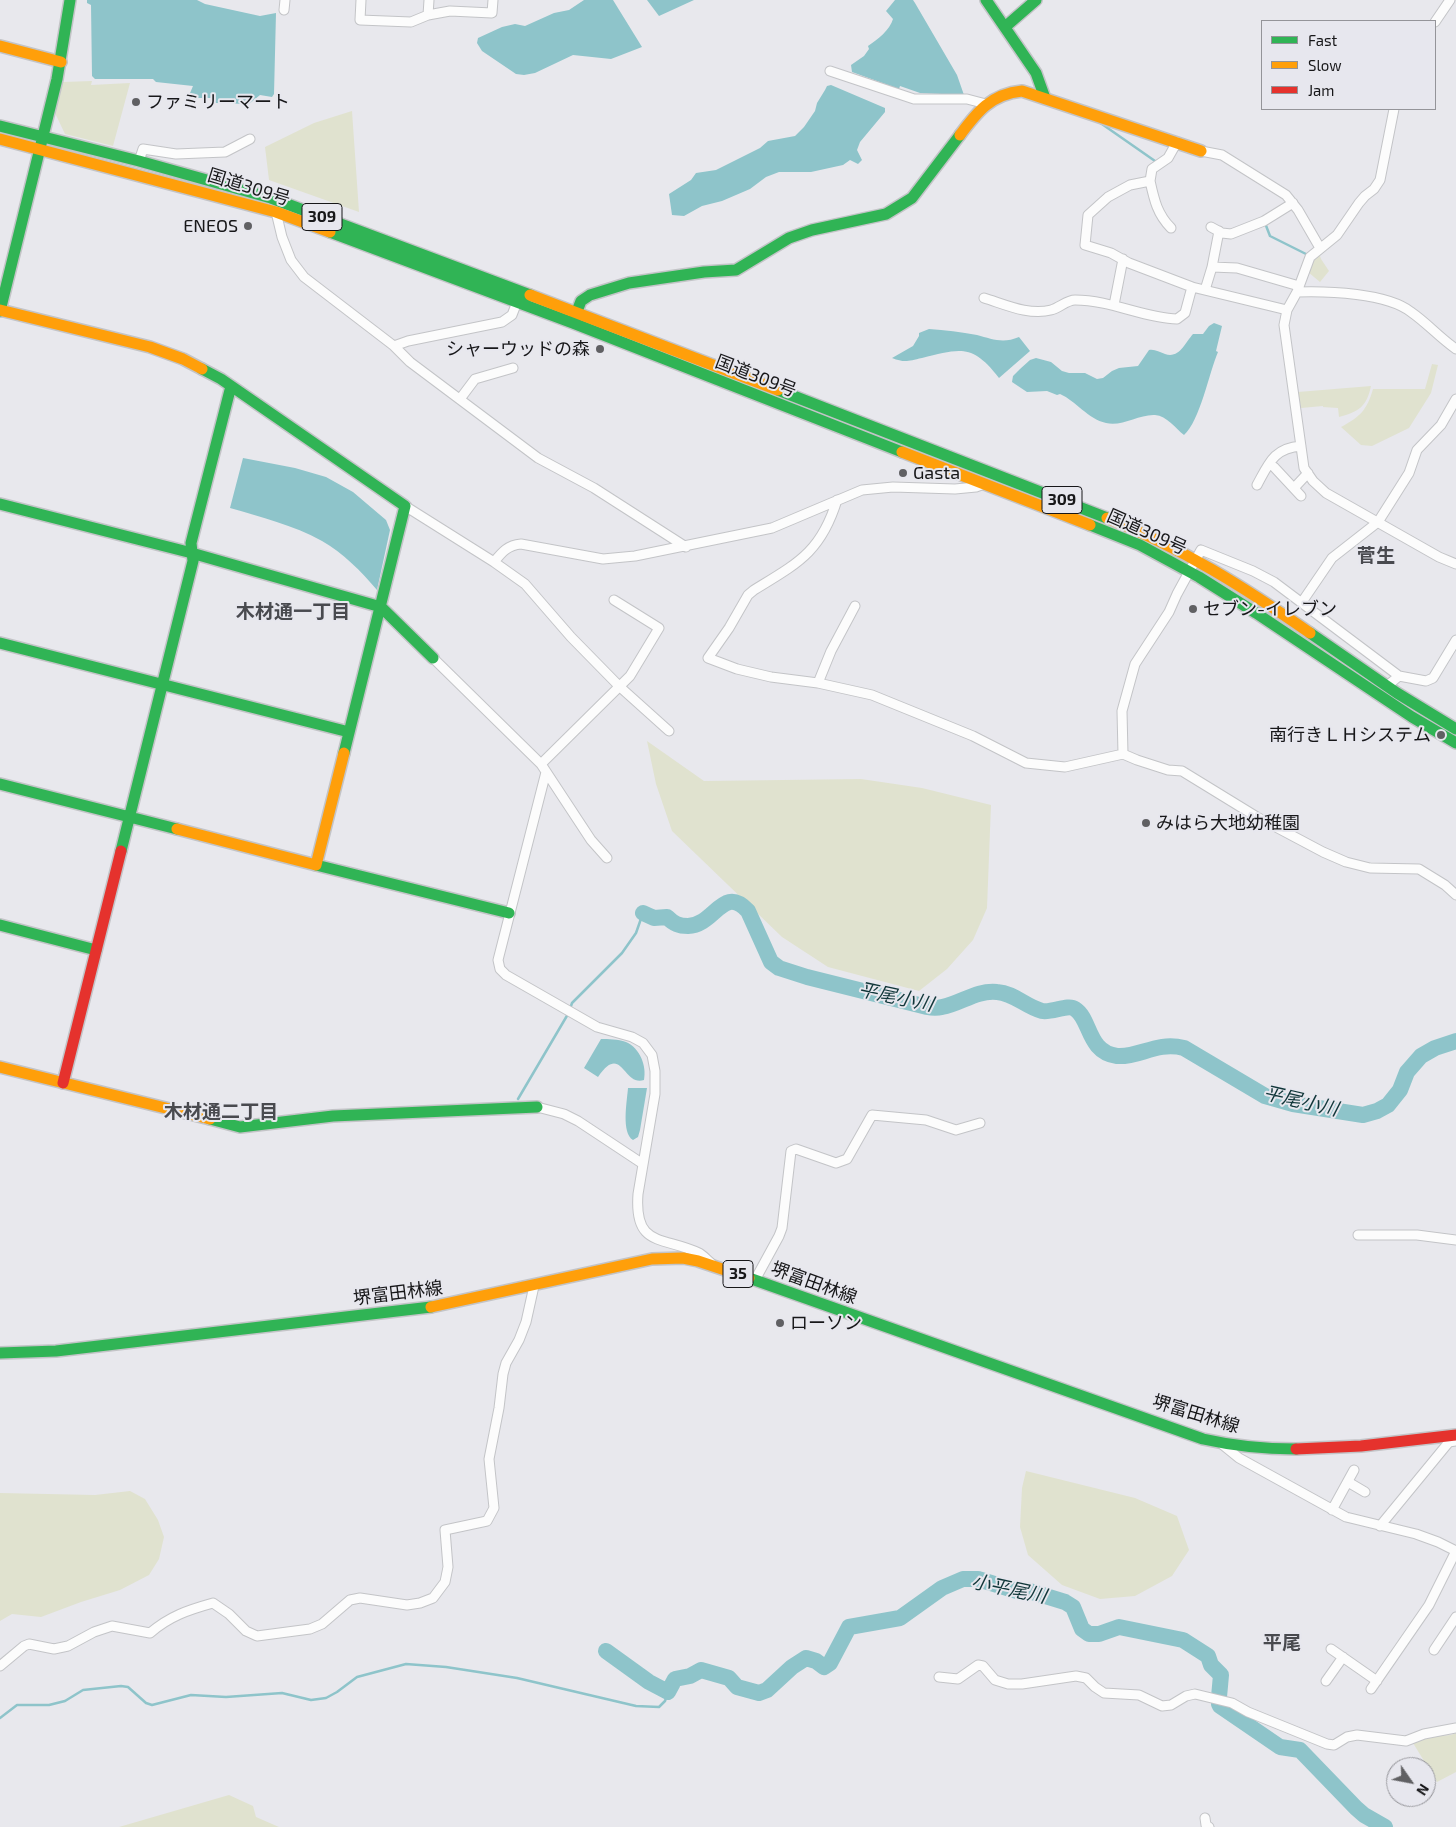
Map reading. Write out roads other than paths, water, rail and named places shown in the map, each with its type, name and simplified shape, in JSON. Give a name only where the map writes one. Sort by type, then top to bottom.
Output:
[{"type":"main road","points":[[70,0],[61,62],[0,310],[165,352],[206,370],[405,506],[316,865]]},
{"type":"main road","points":[[986,0],[1036,73],[1045,98]]},
{"type":"main road","points":[[1005,27],[1036,0]]},
{"type":"main road","points":[[0,46],[61,62]]},
{"type":"main road","points":[[573,323],[581,301],[590,295],[607,289],[629,283],[736,270],[789,238],[812,230],[886,214],[912,198],[974,116],[986,104],[1010,92],[1022,91],[1045,98],[1201,151]]},
{"type":"main road","name":"国道309号","points":[[0,126],[139,161],[271,198],[576,311],[1101,515],[1167,544],[1225,576],[1387,686],[1456,729]]},
{"type":"main road","name":"国道309号","points":[[0,139],[276,212],[573,323],[1140,545],[1221,590],[1414,718],[1456,743]]},
{"type":"main road","points":[[63,1083],[193,561],[192,543],[231,386]]},
{"type":"main road","points":[[0,504],[192,553],[381,607],[433,658]]},
{"type":"main road","points":[[0,643],[349,732]]},
{"type":"main road","points":[[0,784],[509,913]]},
{"type":"main road","points":[[0,925],[96,950]]},
{"type":"main road","points":[[0,1066],[240,1127],[333,1116],[537,1107]]},
{"type":"main road","name":"堺富田林線","points":[[0,1353],[56,1351],[417,1309],[457,1303],[652,1259],[683,1258],[755,1280],[1203,1439],[1224,1444],[1253,1448],[1310,1450],[1456,1435]]},
{"type":"street","points":[[284,10],[285,0]]},
{"type":"street","points":[[361,0],[360,20],[411,22],[428,15],[450,11],[492,13],[493,0]]},
{"type":"street","points":[[428,15],[429,0]]},
{"type":"street","points":[[1436,21],[1450,0]]},
{"type":"street","points":[[830,71],[914,99],[967,99],[986,104]]},
{"type":"street","points":[[1394,110],[1380,180],[1374,189],[1359,203],[1337,235],[1310,257],[1298,289],[1287,310],[1284,325],[1304,468],[1313,481],[1326,493],[1439,557],[1456,564]]},
{"type":"street","points":[[139,161],[143,149],[176,154],[225,152],[250,139]]},
{"type":"street","points":[[1171,228],[1156,207],[1150,181],[1152,169],[1168,158],[1176,142]]},
{"type":"street","points":[[1201,151],[1222,155],[1286,195],[1298,210],[1320,248]]},
{"type":"street","points":[[1150,181],[1130,185],[1108,197],[1088,215],[1085,245],[1111,253],[1192,287],[1287,310]]},
{"type":"street","points":[[1205,290],[1212,267],[1215,229],[1231,234],[1238,232],[1264,222],[1293,203]]},
{"type":"street","points":[[276,212],[282,237],[291,260],[304,277],[394,346],[410,362],[538,458],[594,488],[686,547]]},
{"type":"street","points":[[1114,304],[1123,259]]},
{"type":"street","points":[[1212,267],[1237,268],[1298,289],[1313,292],[1361,295],[1398,304],[1410,311],[1456,349]]},
{"type":"street","points":[[984,298],[1030,312],[1051,310],[1073,300],[1114,304],[1168,319],[1177,319],[1185,313],[1192,287]]},
{"type":"street","points":[[394,346],[408,341],[502,322],[512,315],[517,302]]},
{"type":"street","points":[[460,399],[475,380],[512,368]]},
{"type":"street","points":[[1302,602],[1332,558],[1378,522],[1409,473],[1417,450],[1441,425],[1456,399]]},
{"type":"street","points":[[1257,485],[1268,464],[1279,452],[1289,447],[1301,446]]},
{"type":"street","points":[[1274,467],[1301,496]]},
{"type":"street","points":[[1294,488],[1308,473]]},
{"type":"street","points":[[494,562],[512,545],[521,544],[603,559],[635,556],[772,528],[862,490],[893,487],[955,489],[976,487],[984,484]]},
{"type":"street","points":[[837,500],[833,514],[822,536],[812,549],[799,562],[748,595],[729,628],[708,658],[737,669],[762,675],[818,683],[872,695],[973,736],[1026,763],[1065,767],[1123,754],[1168,770],[1182,772],[1323,852],[1346,862],[1370,868],[1419,870],[1445,885],[1456,895]]},
{"type":"street","points":[[405,506],[494,562],[525,584],[571,637],[620,687],[669,731]]},
{"type":"street","points":[[1123,754],[1122,711],[1135,664],[1169,612],[1201,550],[1274,582],[1399,676],[1426,681],[1434,678],[1456,640]]},
{"type":"street","points":[[614,600],[659,628],[630,676],[544,768],[498,960],[500,969],[506,975],[597,1027],[632,1037],[643,1043],[652,1055],[655,1070],[655,1094],[636,1209],[639,1222],[646,1232],[654,1238],[700,1253],[714,1266]]},
{"type":"street","points":[[818,683],[831,651],[855,606]]},
{"type":"street","points":[[433,658],[544,768],[591,840],[607,858]]},
{"type":"street","points":[[1387,686],[1399,676]]},
{"type":"street","points":[[537,1107],[564,1114],[578,1121],[643,1164]]},
{"type":"street","points":[[755,1280],[782,1228],[791,1151],[796,1149],[836,1163],[842,1162],[847,1158],[872,1115],[926,1120],[956,1130],[980,1123]]},
{"type":"street","points":[[1358,1235],[1417,1235],[1456,1240]]},
{"type":"street","points":[[0,1666],[29,1644],[54,1649],[68,1646],[94,1632],[112,1626],[150,1633],[160,1624],[181,1612],[213,1603],[229,1614],[246,1631],[257,1636],[310,1630],[322,1624],[350,1600],[360,1598],[407,1605],[429,1601],[445,1582],[448,1567],[445,1530],[487,1521],[494,1508],[489,1459],[499,1408],[503,1374],[506,1363],[519,1340],[526,1322],[534,1286]]},
{"type":"street","points":[[1380,1526],[1449,1442],[1456,1441]]},
{"type":"street","points":[[1224,1444],[1239,1458],[1332,1510],[1359,1521],[1416,1534],[1456,1551],[1429,1605],[1371,1689]]},
{"type":"street","points":[[1332,1510],[1354,1470]]},
{"type":"street","points":[[1348,1482],[1365,1492]]},
{"type":"street","points":[[1434,1650],[1456,1617]]},
{"type":"street","points":[[1331,1649],[1377,1681]]},
{"type":"street","points":[[1326,1681],[1343,1657]]},
{"type":"street","points":[[939,1677],[958,1678],[978,1665],[983,1666],[995,1680],[1008,1684],[1022,1684],[1076,1676],[1086,1678],[1104,1693],[1139,1695],[1162,1706],[1171,1705],[1186,1696],[1195,1694],[1232,1703],[1248,1712],[1327,1744],[1334,1745],[1347,1737],[1356,1735],[1406,1741],[1424,1734],[1456,1728]]},
{"type":"water","points":[[87,0],[197,0],[205,4],[260,16],[276,13],[274,94],[272,97],[260,95],[249,104],[216,103],[211,98],[188,98],[193,86],[156,82],[153,79],[95,79],[92,76],[91,5],[87,3]]},
{"type":"water","points":[[584,0],[613,0],[642,47],[611,59],[573,55],[535,73],[524,75],[516,74],[482,51],[477,43],[478,38],[502,27],[515,24],[525,26],[554,13],[569,10]]},
{"type":"water","points":[[647,0],[694,0],[659,16]]},
{"type":"water","points":[[895,0],[913,0],[957,75],[964,95],[920,93],[900,86],[899,89],[852,72],[851,65],[864,56],[869,49],[868,46],[889,27],[893,19],[886,11]]},
{"type":"water","points":[[831,85],[885,108],[885,112],[860,142],[857,150],[862,160],[858,164],[850,160],[843,165],[811,172],[779,172],[766,177],[750,189],[722,201],[702,206],[684,216],[672,215],[669,194],[691,180],[696,173],[716,170],[760,148],[768,141],[795,136],[815,111],[817,103],[827,86]]},
{"type":"water","points":[[1214,323],[1222,326],[1216,351],[1218,352],[1195,419],[1184,435],[1167,420],[1155,415],[1112,424],[1106,423],[1093,418],[1060,394],[1057,395],[1047,391],[1027,392],[1012,382],[1013,376],[1030,360],[1036,358],[1051,362],[1062,371],[1085,373],[1097,379],[1103,378],[1119,368],[1138,366],[1149,350],[1170,355],[1174,354],[1181,349],[1193,334],[1203,334]]},
{"type":"water","points":[[929,329],[965,333],[998,340],[1019,337],[1030,351],[999,378],[981,359],[965,352],[946,352],[907,361],[892,358],[913,346],[919,333]]},
{"type":"water","points":[[243,458],[295,468],[326,477],[353,492],[386,520],[390,530],[377,590],[351,563],[322,541],[288,526],[230,508]]},
{"type":"water","points":[[601,1039],[623,1041],[635,1048],[643,1063],[644,1080],[631,1078],[618,1064],[606,1067],[598,1077],[584,1068]]},
{"type":"water","points":[[628,1088],[647,1088],[640,1130],[638,1137],[633,1140],[629,1136],[626,1124]]},
{"type":"waterway","points":[[1099,122],[1155,161]]},
{"type":"waterway","points":[[1265,223],[1270,236],[1306,254]]},
{"type":"waterway","name":"平尾小川","points":[[643,913],[654,918],[667,917],[677,924],[688,926],[697,924],[725,904],[732,902],[739,904],[748,911],[771,962],[779,968],[807,977],[929,1007],[942,1007],[982,993],[997,992],[1009,995],[1042,1011],[1072,1008],[1080,1014],[1095,1042],[1107,1053],[1125,1056],[1156,1048],[1174,1046],[1184,1048],[1265,1096],[1293,1104],[1363,1115],[1377,1111],[1388,1105],[1400,1090],[1407,1072],[1421,1056],[1435,1048],[1456,1041]]},
{"type":"waterway","points":[[570,1009],[572,1003],[622,953],[636,933],[643,913]]},
{"type":"waterway","points":[[518,1099],[568,1014]]},
{"type":"waterway","name":"小平尾川","points":[[606,1651],[649,1682],[668,1692],[675,1679],[690,1676],[701,1670],[729,1678],[737,1687],[759,1693],[767,1690],[792,1667],[806,1658],[816,1661],[824,1667],[830,1663],[849,1627],[900,1618],[942,1588],[963,1579],[978,1579],[1017,1591],[1026,1590],[1065,1602],[1073,1607],[1082,1629],[1089,1634],[1099,1634],[1119,1627],[1183,1640],[1208,1656],[1211,1665],[1221,1675],[1219,1697]]},
{"type":"waterway","points":[[0,1718],[17,1705],[49,1705],[65,1701],[83,1690],[121,1686],[128,1687],[146,1703],[152,1705],[191,1695],[226,1697],[282,1693],[311,1700],[326,1698],[357,1677],[406,1664],[446,1667],[517,1678],[636,1706],[659,1707],[665,1701],[668,1692]]},
{"type":"waterway","name":"小平尾川","points":[[1219,1704],[1280,1747],[1300,1750],[1356,1808],[1385,1827]]},
{"type":"place","name":"ファミリーマート","points":[[136,102]]},
{"type":"place","name":"ENEOS","points":[[248,226]]},
{"type":"place","name":"シャーウッドの森","points":[[600,349]]},
{"type":"place","name":"Gasta","points":[[903,473]]},
{"type":"place","name":"セブン-イレブン","points":[[1193,609]]},
{"type":"place","name":"南行きＬＨシステム","points":[[1441,735]]},
{"type":"place","name":"みはら大地幼稚園","points":[[1146,823]]},
{"type":"place","name":"ローソン","points":[[780,1323]]},
{"type":"district","name":"菅生","points":[[1376,556]]},
{"type":"district","name":"木材通一丁目","points":[[293,612]]},
{"type":"district","name":"木材通二丁目","points":[[221,1112]]},
{"type":"district","name":"平尾","points":[[1282,1643]]}]
